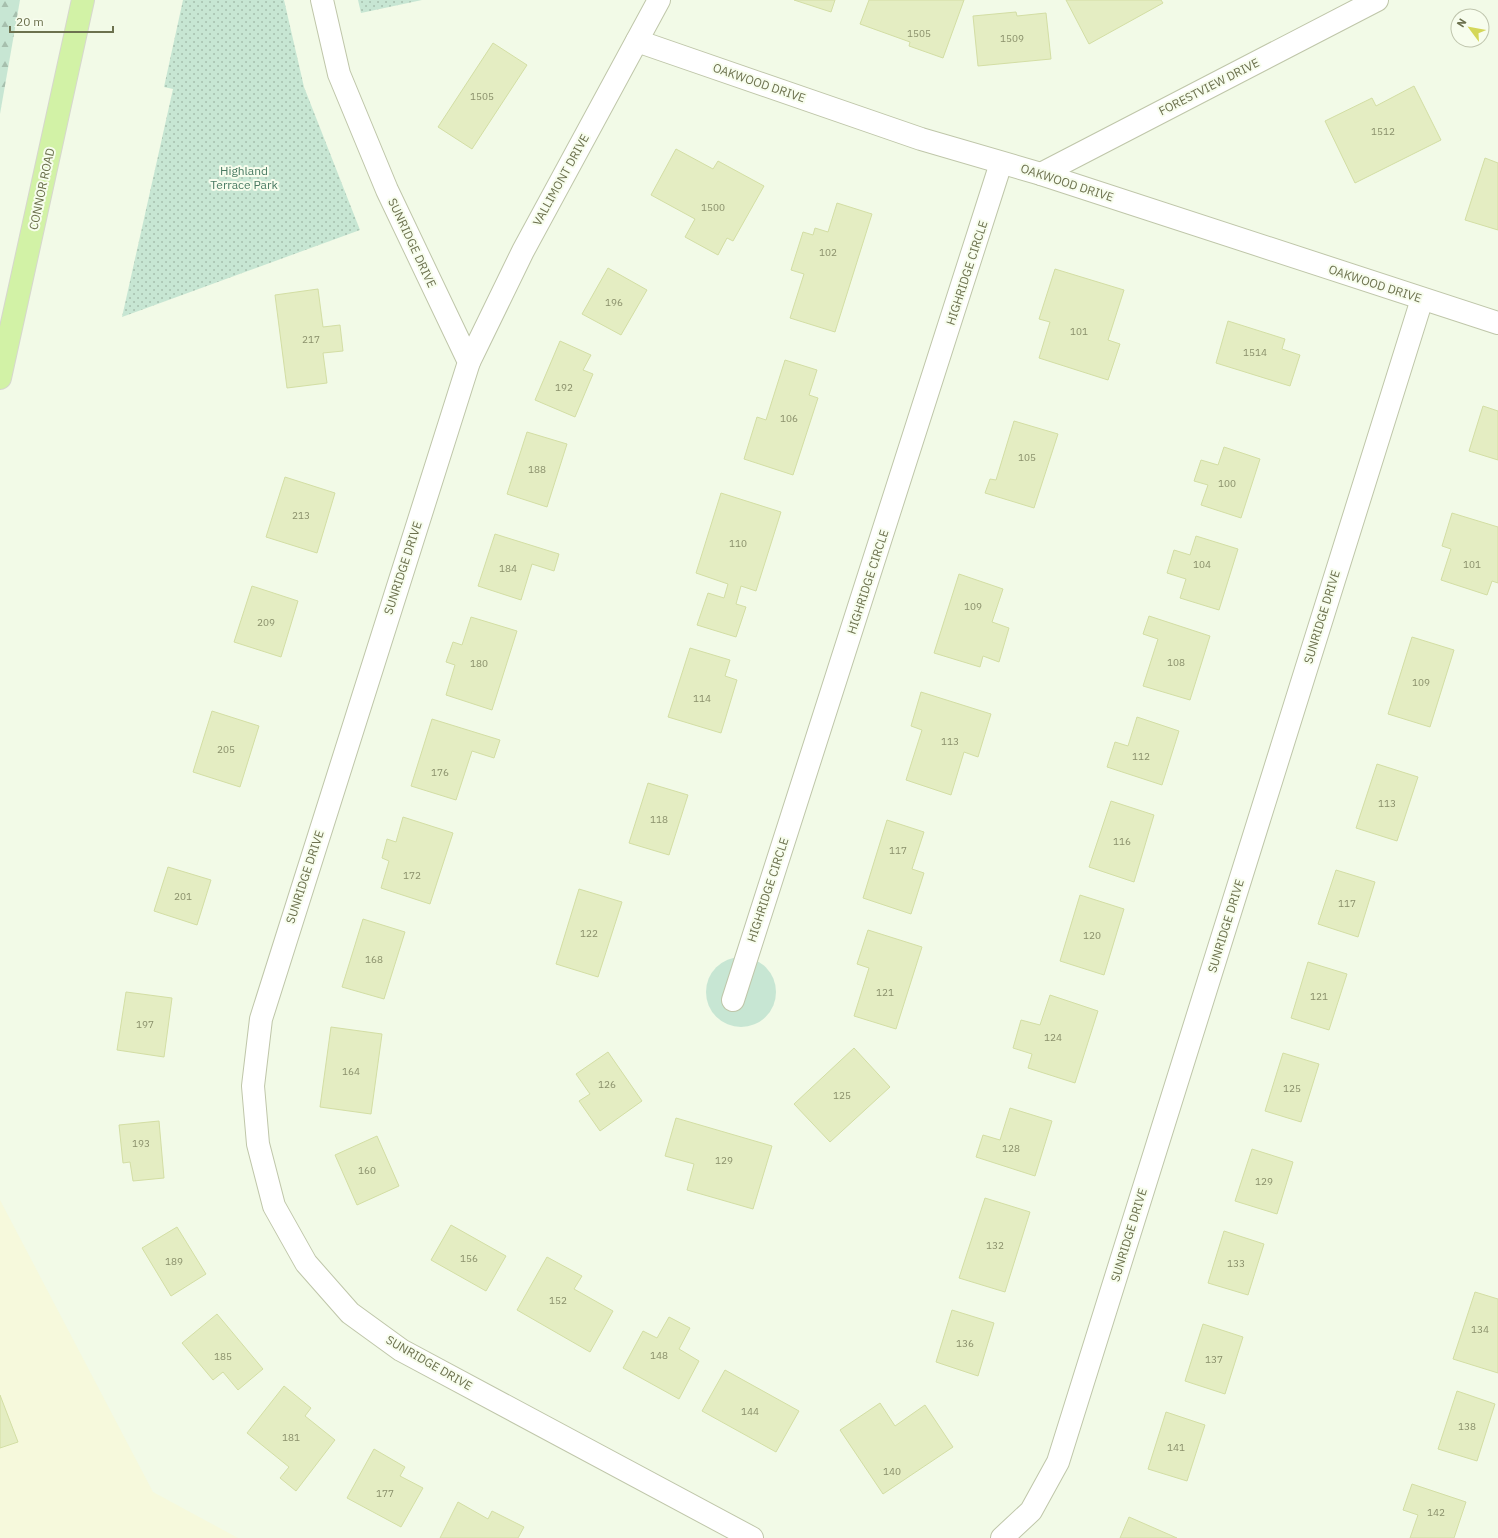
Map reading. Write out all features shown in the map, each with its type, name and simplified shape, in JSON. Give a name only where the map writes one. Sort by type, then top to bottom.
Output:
[{"type":"main road","name":"CONNOR ROAD","points":[[0,378],[83,0]]},
{"type":"street","name":"SUNRIDGE DRIVE","points":[[322,0],[339,74],[387,190],[469,362],[261,1019],[253,1086],[258,1144],[274,1206],[306,1263],[350,1313],[401,1350],[752,1538]]},
{"type":"street","name":"VALLIMONT DRIVE","points":[[469,362],[523,251],[659,0]]},
{"type":"street","name":"FORESTVIEW DRIVE","points":[[1041,174],[1377,0]]},
{"type":"street","name":"OAKWOOD DRIVE","points":[[637,41],[921,139],[1041,174],[1498,323]]},
{"type":"street","name":"HIGHRIDGE CIRCLE","points":[[733,1000],[1001,163]]},
{"type":"street","name":"SUNRIDGE DRIVE","points":[[1002,1538],[1030,1511],[1058,1462],[1422,299]]},
{"type":"shaded area","points":[[0,1200],[153,1492],[238,1538],[0,1538]]},
{"type":"green space","points":[[0,0],[20,0],[0,114]]},
{"type":"green space","name":"Highland Terrace Park","points":[[183,0],[284,0],[304,87],[360,230],[122,317],[173,89],[164,87]]},
{"type":"green space","points":[[358,0],[422,0],[361,13]]},
{"type":"green space","points":[[734,957],[748,957],[761,963],[770,972],[774,978],[776,992],[774,1006],[766,1017],[755,1025],[748,1027],[734,1027],[727,1025],[716,1017],[708,1006],[706,999],[706,985],[708,978],[716,967],[727,959]]},
{"type":"building","points":[[794,0],[835,0],[831,12]]},
{"type":"building","points":[[869,0],[964,0],[943,58],[909,46],[910,42],[860,24]]},
{"type":"building","points":[[1066,0],[1161,0],[1163,3],[1089,44]]},
{"type":"building","points":[[1016,12],[1017,16],[1046,13],[1051,59],[978,66],[973,16]]},
{"type":"building","points":[[493,43],[527,65],[472,149],[438,127]]},
{"type":"building","points":[[1414,86],[1441,140],[1355,183],[1325,121],[1372,98],[1376,106]]},
{"type":"building","points":[[676,149],[713,169],[718,161],[764,186],[733,241],[727,238],[718,255],[685,237],[695,219],[651,195]]},
{"type":"building","points":[[1485,158],[1498,163],[1498,230],[1465,220]]},
{"type":"building","points":[[837,203],[872,214],[835,332],[790,318],[804,274],[791,270],[803,232],[813,235],[815,228],[828,232]]},
{"type":"building","points":[[608,268],[647,290],[621,335],[582,314]]},
{"type":"building","points":[[1055,269],[1124,290],[1108,340],[1120,344],[1108,380],[1039,358],[1050,322],[1039,319]]},
{"type":"building","points":[[318,289],[323,327],[340,325],[343,351],[323,353],[327,383],[287,388],[275,295]]},
{"type":"building","points":[[1228,321],[1285,339],[1282,349],[1300,355],[1290,386],[1216,363]]},
{"type":"building","points":[[560,341],[591,355],[583,370],[593,374],[575,417],[535,400]]},
{"type":"building","points":[[785,360],[817,370],[809,395],[818,398],[793,475],[744,459],[757,417],[766,420]]},
{"type":"building","points":[[1483,406],[1498,411],[1498,460],[1469,451]]},
{"type":"building","points":[[1014,421],[1058,434],[1034,508],[985,493],[990,479],[996,480]]},
{"type":"building","points":[[527,432],[567,444],[547,507],[507,494]]},
{"type":"building","points":[[1224,447],[1260,459],[1241,518],[1201,505],[1208,485],[1194,481],[1201,460],[1218,465]]},
{"type":"building","points":[[285,477],[335,493],[317,553],[266,537]]},
{"type":"building","points":[[721,493],[781,512],[756,591],[741,586],[736,604],[746,607],[736,637],[697,625],[708,593],[724,598],[728,584],[696,573]]},
{"type":"building","points":[[1452,513],[1498,527],[1498,583],[1492,581],[1487,595],[1441,580],[1451,549],[1442,546]]},
{"type":"building","points":[[495,534],[559,554],[554,571],[532,564],[521,600],[478,586]]},
{"type":"building","points":[[1196,536],[1238,549],[1219,610],[1180,598],[1186,579],[1167,573],[1174,550],[1190,555]]},
{"type":"building","points":[[959,574],[1003,589],[992,622],[1009,628],[999,662],[983,656],[980,667],[934,653]]},
{"type":"building","points":[[252,586],[298,601],[281,657],[234,642]]},
{"type":"building","points":[[1149,616],[1210,636],[1190,700],[1143,686],[1158,639],[1143,634]]},
{"type":"building","points":[[471,617],[517,631],[492,710],[446,695],[455,665],[446,662],[453,642],[462,645]]},
{"type":"building","points":[[1412,637],[1454,650],[1430,727],[1388,714]]},
{"type":"building","points":[[690,648],[730,660],[725,676],[737,680],[721,733],[668,717]]},
{"type":"building","points":[[921,692],[991,714],[978,757],[964,752],[951,795],[906,780],[922,730],[911,726]]},
{"type":"building","points":[[212,711],[259,726],[240,787],[193,772]]},
{"type":"building","points":[[1137,717],[1179,731],[1162,785],[1107,767],[1115,742],[1128,746]]},
{"type":"building","points":[[432,719],[500,740],[494,758],[472,751],[456,800],[411,786]]},
{"type":"building","points":[[1377,764],[1418,777],[1397,841],[1356,828]]},
{"type":"building","points":[[648,783],[688,795],[669,855],[629,843]]},
{"type":"building","points":[[1111,801],[1154,815],[1134,882],[1089,867]]},
{"type":"building","points":[[403,817],[453,833],[430,904],[381,888],[389,861],[382,858],[387,839],[396,842]]},
{"type":"building","points":[[887,820],[924,832],[912,869],[924,873],[911,914],[863,898]]},
{"type":"building","points":[[168,867],[211,880],[197,925],[154,911]]},
{"type":"building","points":[[1336,870],[1375,882],[1358,937],[1318,924]]},
{"type":"building","points":[[579,889],[622,902],[598,977],[556,964]]},
{"type":"building","points":[[1080,895],[1124,909],[1104,975],[1060,961]]},
{"type":"building","points":[[363,919],[405,932],[384,999],[342,987]]},
{"type":"building","points":[[868,930],[922,947],[896,1029],[854,1016],[869,968],[857,964]]},
{"type":"building","points":[[1308,962],[1347,974],[1329,1030],[1291,1018]]},
{"type":"building","points":[[126,992],[172,998],[164,1057],[117,1050]]},
{"type":"building","points":[[1050,995],[1098,1011],[1075,1083],[1028,1068],[1032,1054],[1013,1048],[1021,1020],[1040,1025]]},
{"type":"building","points":[[331,1027],[382,1034],[371,1114],[320,1107]]},
{"type":"building","points":[[854,1048],[890,1087],[830,1142],[794,1104]]},
{"type":"building","points":[[608,1052],[642,1101],[600,1131],[579,1101],[590,1094],[576,1074]]},
{"type":"building","points":[[1283,1053],[1319,1064],[1301,1122],[1265,1111]]},
{"type":"building","points":[[1010,1108],[1052,1121],[1035,1176],[976,1157],[983,1135],[1000,1140]]},
{"type":"building","points":[[676,1118],[772,1146],[753,1209],[687,1190],[694,1164],[665,1156]]},
{"type":"building","points":[[159,1121],[164,1178],[133,1181],[130,1162],[123,1163],[119,1125]]},
{"type":"building","points":[[377,1136],[399,1186],[357,1205],[335,1155]]},
{"type":"building","points":[[1252,1149],[1293,1162],[1277,1214],[1235,1201]]},
{"type":"building","points":[[985,1198],[1030,1212],[1005,1292],[959,1278]]},
{"type":"building","points":[[451,1225],[506,1256],[486,1291],[431,1260]]},
{"type":"building","points":[[177,1227],[206,1274],[171,1296],[142,1248]]},
{"type":"building","points":[[1224,1231],[1264,1244],[1248,1295],[1208,1283]]},
{"type":"building","points":[[547,1257],[582,1276],[574,1289],[613,1311],[590,1352],[517,1310]]},
{"type":"building","points":[[1475,1292],[1498,1299],[1498,1373],[1453,1359]]},
{"type":"building","points":[[952,1310],[994,1323],[978,1376],[936,1362]]},
{"type":"building","points":[[217,1314],[263,1369],[238,1390],[223,1372],[213,1380],[182,1343]]},
{"type":"building","points":[[669,1317],[690,1328],[679,1349],[699,1361],[679,1399],[623,1368],[643,1331],[657,1338]]},
{"type":"building","points":[[1203,1324],[1243,1337],[1225,1394],[1185,1381]]},
{"type":"building","points":[[725,1370],[799,1411],[776,1452],[702,1411]]},
{"type":"building","points":[[284,1386],[311,1408],[305,1416],[335,1440],[296,1491],[280,1478],[289,1467],[247,1433]]},
{"type":"building","points":[[1457,1391],[1495,1404],[1477,1461],[1438,1449]]},
{"type":"building","points":[[0,1395],[18,1442],[0,1448]]},
{"type":"building","points":[[880,1403],[895,1426],[925,1405],[953,1447],[883,1494],[840,1430]]},
{"type":"building","points":[[1166,1412],[1205,1425],[1187,1481],[1148,1469]]},
{"type":"building","points":[[374,1449],[405,1467],[400,1476],[423,1488],[401,1527],[347,1498]]},
{"type":"building","points":[[1412,1484],[1466,1502],[1454,1538],[1410,1538],[1418,1515],[1403,1510]]},
{"type":"building","points":[[458,1502],[488,1519],[492,1511],[524,1527],[518,1538],[440,1538]]},
{"type":"building","points":[[1129,1517],[1177,1538],[1120,1538]]}]
